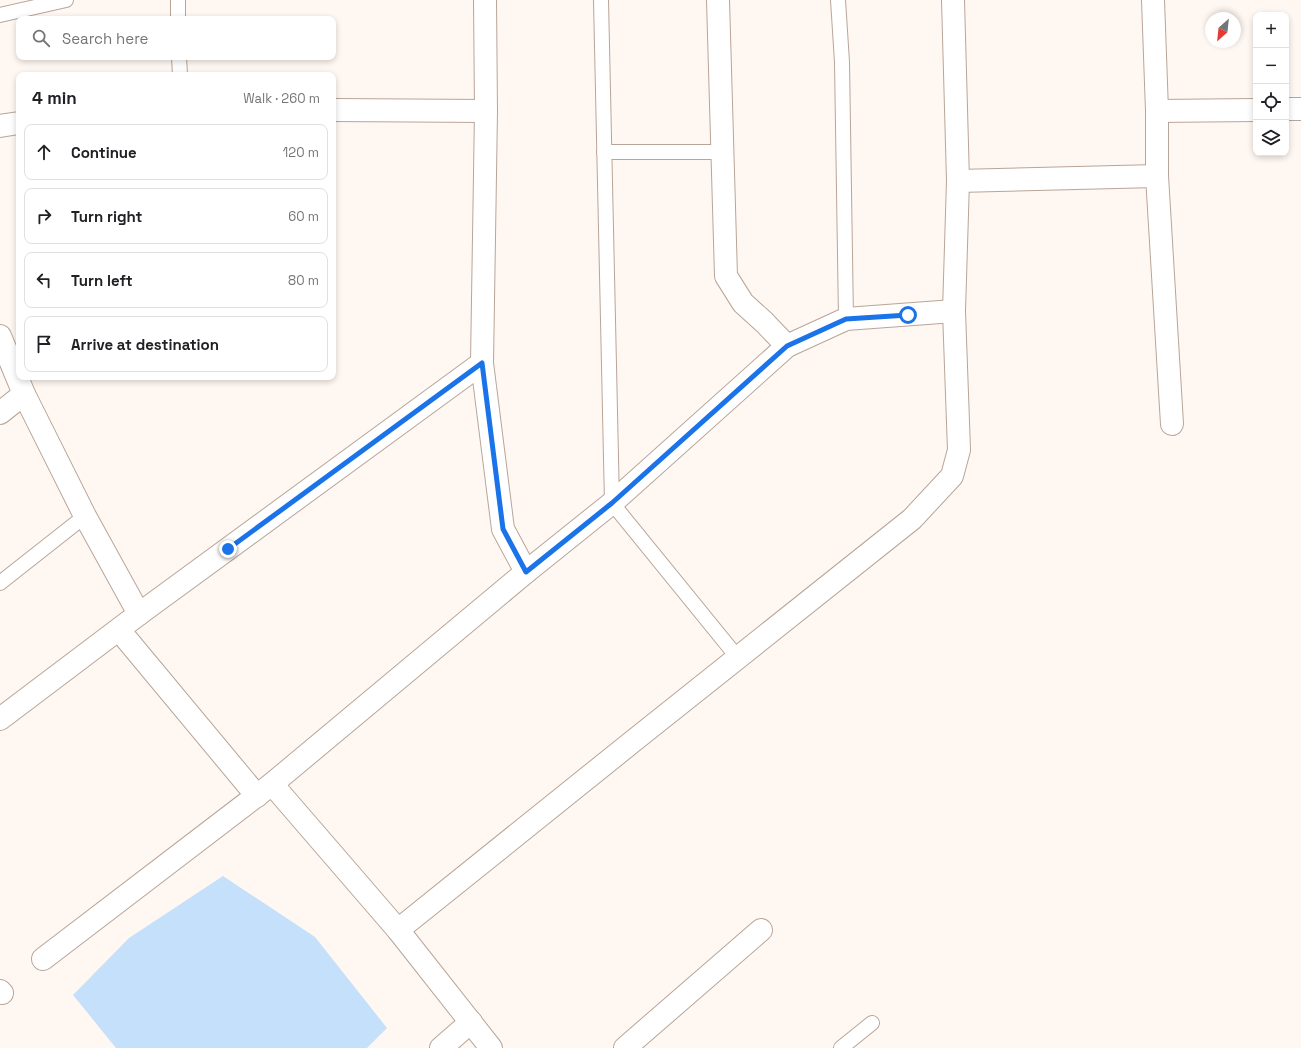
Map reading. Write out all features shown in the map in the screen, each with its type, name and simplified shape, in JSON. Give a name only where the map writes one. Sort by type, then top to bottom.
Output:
[{"type":"street","points":[[485,0],[486,111],[482,363],[503,529],[526,572]]},
{"type":"street","points":[[718,0],[726,276],[743,304],[764,322],[787,346]]},
{"type":"street","points":[[398,930],[912,519],[952,476],[960,450],[954,311],[958,181],[953,0]]},
{"type":"street","points":[[1153,0],[1157,111],[1157,176],[1172,424]]},
{"type":"street","points":[[1289,109],[1301,109]]},
{"type":"street","points":[[336,110],[486,111]]},
{"type":"street","points":[[1157,111],[1253,110]]},
{"type":"street","points":[[0,126],[16,123]]},
{"type":"street","points":[[958,181],[1157,176]]},
{"type":"street","points":[[43,959],[265,790],[526,572],[612,503],[787,346],[846,319],[954,311]]},
{"type":"street","points":[[0,336],[16,375]]},
{"type":"street","points":[[0,719],[139,614],[482,363]]},
{"type":"street","points":[[18,380],[85,516],[139,614]]},
{"type":"street","points":[[0,413],[24,394]]},
{"type":"street","points":[[119,630],[265,790],[398,930],[491,1048]]},
{"type":"street","points":[[625,1048],[761,930]]},
{"type":"street","points":[[441,1048],[470,1022]]},
{"type":"lane","points":[[0,15],[66,0]]},
{"type":"lane","points":[[178,0],[178,16]]},
{"type":"lane","points":[[601,0],[612,503],[738,658]]},
{"type":"lane","points":[[838,0],[842,62],[846,319]]},
{"type":"lane","points":[[179,60],[180,72]]},
{"type":"lane","points":[[604,152],[722,152]]},
{"type":"lane","points":[[0,583],[85,516]]},
{"type":"lane","points":[[841,1048],[872,1023]]},
{"type":"water","points":[[223,876],[315,937],[387,1028],[367,1048],[116,1048],[73,995],[129,938]]},
{"type":"route","points":[[228,549],[482,363],[503,529],[526,572],[612,503],[787,346],[846,319],[908,315]]}]
